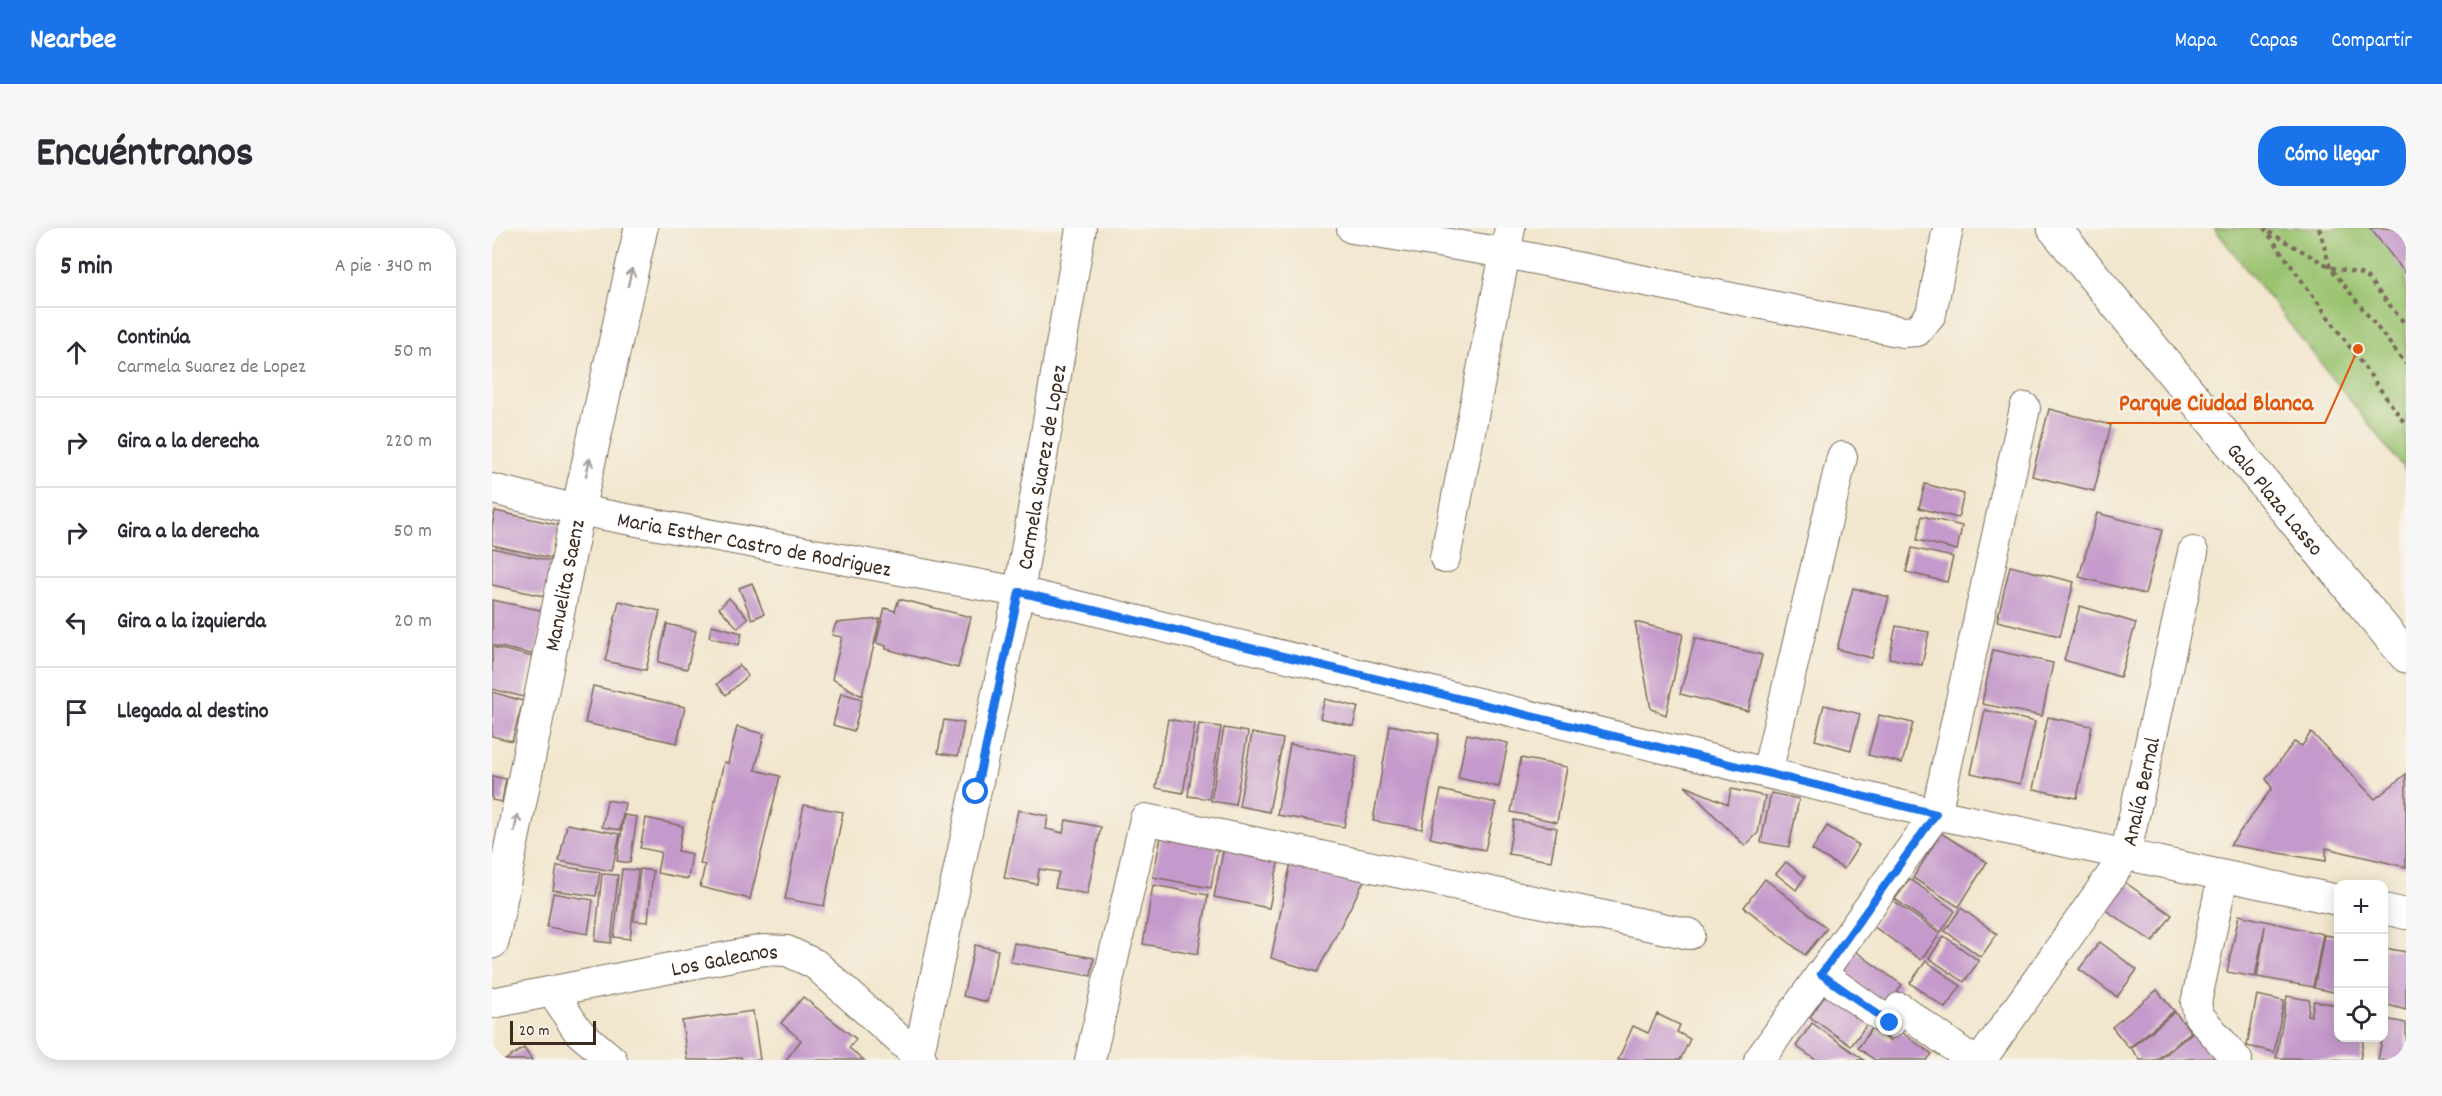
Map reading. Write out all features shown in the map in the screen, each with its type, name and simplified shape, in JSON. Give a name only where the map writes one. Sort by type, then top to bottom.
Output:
[{"type":"street","name":"Manuelita Saenz","points":[[492,942],[578,510],[641,228]]},
{"type":"street","name":"Carmela Suarez de Lopez","points":[[920,1059],[1019,592],[1081,228]]},
{"type":"street","points":[[1352,228],[1508,241],[1903,332],[1917,331],[1931,314],[1948,228]]},
{"type":"street","name":"Galo Plaza Lasso","points":[[2054,228],[2406,656]]},
{"type":"street","points":[[1445,558],[1508,241]]},
{"type":"street","points":[[1759,1060],[1936,814],[2025,408]]},
{"type":"street","points":[[1767,773],[1842,456]]},
{"type":"street","name":"Maria Esther Castro de Rodriguez","points":[[492,489],[578,510],[1019,592],[1936,814],[2334,899]]},
{"type":"street","name":"Analía Bernal","points":[[1981,1060],[2125,856],[2193,552]]},
{"type":"street","points":[[1090,1060],[1145,819],[1690,934]]},
{"type":"street","points":[[2223,876],[2196,1003],[2199,1016],[2237,1060]]},
{"type":"street","points":[[2388,910],[2406,914]]},
{"type":"street","name":"Los Galeanos","points":[[492,1003],[553,993],[763,950],[788,951],[815,964],[920,1059]]},
{"type":"street","points":[[1821,974],[1890,1023],[1900,1008],[1972,1060]]},
{"type":"street","points":[[553,993],[578,1031],[612,1060]]},
{"type":"path","points":[[2319,228],[2330,267],[2406,364]]},
{"type":"path","points":[[2265,229],[2330,267],[2365,274],[2406,325]]},
{"type":"path","points":[[2265,229],[2406,425]]},
{"type":"green space","points":[[2214,228],[2406,228],[2406,471]]},
{"type":"building","points":[[2370,228],[2406,228],[2406,274]]},
{"type":"building","points":[[2049,409],[2111,425],[2094,491],[2032,476]]},
{"type":"building","points":[[1925,484],[1964,494],[1958,518],[1919,508]]},
{"type":"building","points":[[495,511],[559,525],[551,558],[492,545]]},
{"type":"building","points":[[2097,513],[2162,530],[2145,594],[2079,577]]},
{"type":"building","points":[[1922,516],[1962,526],[1957,550],[1917,540]]},
{"type":"building","points":[[492,548],[552,561],[544,596],[492,585]]},
{"type":"building","points":[[1912,548],[1953,557],[1947,582],[1906,572]]},
{"type":"building","points":[[2010,566],[2074,582],[2060,636],[1997,621]]},
{"type":"building","points":[[752,583],[764,614],[752,619],[739,588]]},
{"type":"building","points":[[1853,588],[1889,597],[1872,658],[1837,649]]},
{"type":"building","points":[[729,598],[748,618],[738,628],[719,608]]},
{"type":"building","points":[[899,599],[971,617],[958,668],[886,649],[886,646],[876,643],[885,608],[895,611]]},
{"type":"building","points":[[492,600],[545,611],[535,655],[492,645]]},
{"type":"building","points":[[619,601],[660,611],[646,670],[605,661]]},
{"type":"building","points":[[2080,606],[2136,623],[2120,677],[2064,660]]},
{"type":"building","points":[[880,619],[862,696],[832,679],[842,637],[832,635],[836,623]]},
{"type":"building","points":[[1635,622],[1683,634],[1666,715],[1651,709]]},
{"type":"building","points":[[667,624],[696,631],[687,669],[658,662]]},
{"type":"building","points":[[712,625],[742,633],[739,645],[709,637]]},
{"type":"building","points":[[1896,626],[1929,632],[1922,665],[1889,658]]},
{"type":"building","points":[[1695,638],[1762,655],[1748,711],[1680,694]]},
{"type":"building","points":[[492,647],[533,657],[524,697],[492,689]]},
{"type":"building","points":[[1993,650],[2053,663],[2042,716],[1982,704]]},
{"type":"building","points":[[739,665],[748,676],[726,695],[717,684]]},
{"type":"building","points":[[593,686],[685,707],[677,743],[585,723]]},
{"type":"building","points":[[492,692],[523,701],[512,741],[492,736]]},
{"type":"building","points":[[841,693],[862,699],[854,731],[833,725]]},
{"type":"building","points":[[1325,699],[1358,707],[1353,726],[1320,718]]},
{"type":"building","points":[[1824,705],[1860,714],[1851,750],[1815,740]]},
{"type":"building","points":[[1985,710],[2035,722],[2020,784],[1971,773]]},
{"type":"building","points":[[1879,715],[1913,723],[1902,763],[1868,755]]},
{"type":"building","points":[[2048,717],[2092,726],[2077,798],[2033,789]]},
{"type":"building","points":[[1168,719],[1195,724],[1183,793],[1156,788]]},
{"type":"building","points":[[944,720],[964,723],[958,756],[938,753]]},
{"type":"building","points":[[1199,724],[1221,727],[1209,799],[1188,796]]},
{"type":"building","points":[[1390,725],[1439,734],[1422,829],[1373,821]]},
{"type":"building","points":[[737,727],[764,734],[755,770],[780,776],[750,899],[700,887],[705,865],[700,864],[724,762],[728,763]]},
{"type":"building","points":[[1224,728],[1248,732],[1235,805],[1211,801]]},
{"type":"building","points":[[2311,732],[2375,799],[2406,774],[2406,867],[2326,848],[2326,861],[2230,845],[2272,788],[2266,779],[2294,742],[2302,746]]},
{"type":"building","points":[[1252,733],[1283,739],[1269,812],[1239,806]]},
{"type":"building","points":[[1467,734],[1508,743],[1499,787],[1458,778]]},
{"type":"building","points":[[1290,744],[1357,756],[1344,827],[1277,815]]},
{"type":"building","points":[[1521,758],[1567,767],[1557,822],[1511,812]]},
{"type":"building","points":[[492,776],[506,779],[502,802],[492,800]]},
{"type":"building","points":[[1685,786],[1728,804],[1731,789],[1765,796],[1758,833],[1745,846]]},
{"type":"building","points":[[1441,790],[1496,803],[1485,850],[1430,838]]},
{"type":"building","points":[[1771,793],[1799,799],[1789,847],[1761,842]]},
{"type":"building","points":[[607,800],[625,803],[620,830],[602,827]]},
{"type":"building","points":[[804,805],[843,812],[824,906],[785,899]]},
{"type":"building","points":[[1018,810],[1048,816],[1046,829],[1063,833],[1066,820],[1101,827],[1087,894],[1055,888],[1059,872],[1039,869],[1037,884],[1004,878]]},
{"type":"building","points":[[624,815],[637,817],[630,863],[617,861]]},
{"type":"building","points":[[646,818],[683,826],[678,851],[692,854],[688,879],[657,873],[661,852],[640,848]]},
{"type":"building","points":[[1514,820],[1557,828],[1551,861],[1508,854]]},
{"type":"building","points":[[567,824],[620,834],[612,871],[559,861]]},
{"type":"building","points":[[1827,826],[1859,845],[1844,869],[1812,850]]},
{"type":"building","points":[[1941,833],[1987,862],[1959,907],[1913,878]]},
{"type":"building","points":[[1161,837],[1218,847],[1211,888],[1153,877]]},
{"type":"building","points":[[1224,847],[1279,859],[1269,908],[1214,897]]},
{"type":"building","points":[[1291,862],[1366,877],[1317,972],[1271,958]]},
{"type":"building","points":[[1786,862],[1805,877],[1796,890],[1776,874]]},
{"type":"building","points":[[557,866],[600,872],[596,896],[553,890]]},
{"type":"building","points":[[622,869],[638,870],[630,939],[614,937]]},
{"type":"building","points":[[640,869],[653,871],[648,922],[634,921]]},
{"type":"building","points":[[602,874],[618,875],[611,943],[595,941]]},
{"type":"building","points":[[1765,879],[1827,928],[1805,955],[1744,907]]},
{"type":"building","points":[[1910,879],[1955,911],[1941,932],[1895,899]]},
{"type":"building","points":[[2123,881],[2172,915],[2153,942],[2104,909]]},
{"type":"building","points":[[1153,885],[1208,895],[1198,954],[1143,944]]},
{"type":"building","points":[[553,893],[593,900],[588,934],[547,927]]},
{"type":"building","points":[[1892,900],[1940,934],[1921,960],[1873,926]]},
{"type":"building","points":[[1961,908],[1997,934],[1981,957],[1945,931]]},
{"type":"building","points":[[2239,915],[2323,934],[2313,987],[2257,977],[2265,926],[2255,977],[2227,972]]},
{"type":"building","points":[[2324,935],[2334,936],[2334,992],[2314,988]]},
{"type":"building","points":[[1944,936],[1979,961],[1964,982],[1929,958]]},
{"type":"building","points":[[2100,942],[2137,970],[2117,997],[2079,969]]},
{"type":"building","points":[[1014,943],[1094,958],[1091,976],[1010,962]]},
{"type":"building","points":[[975,945],[998,950],[987,1002],[963,996]]},
{"type":"building","points":[[2388,949],[2406,952],[2406,1010],[2388,1005]]},
{"type":"building","points":[[1855,951],[1902,985],[1887,1007],[1840,973]]},
{"type":"building","points":[[1926,961],[1961,986],[1945,1008],[1910,983]]},
{"type":"building","points":[[1829,990],[1870,1020],[1851,1046],[1810,1017]]},
{"type":"building","points":[[2157,990],[2174,1011],[2129,1048],[2112,1027]]},
{"type":"building","points":[[2257,995],[2284,1001],[2274,1052],[2247,1046]]},
{"type":"building","points":[[2287,996],[2310,1000],[2308,1015],[2311,1016],[2314,1001],[2334,1004],[2334,1042],[2363,1042],[2360,1060],[2276,1058]]},
{"type":"building","points":[[803,997],[856,1039],[849,1048],[864,1060],[786,1060],[801,1040],[781,1023]]},
{"type":"building","points":[[753,1011],[760,1060],[742,1060],[741,1057],[687,1060],[682,1021]]},
{"type":"building","points":[[2175,1012],[2191,1032],[2156,1060],[2140,1060],[2131,1048]]},
{"type":"building","points":[[1657,1014],[1680,1025],[1677,1032],[1690,1039],[1680,1060],[1618,1060],[1633,1026],[1648,1033]]},
{"type":"building","points":[[2388,1019],[2406,1023],[2406,1060],[2378,1060],[2382,1042],[2388,1042]]},
{"type":"building","points":[[1812,1023],[1864,1060],[1816,1060],[1796,1046]]},
{"type":"building","points":[[1872,1028],[1890,1041],[1898,1030],[1932,1054],[1927,1060],[1875,1060],[1858,1048]]},
{"type":"building","points":[[2194,1031],[2217,1058],[2159,1060]]},
{"type":"building","points":[[524,1048],[532,1060],[505,1060]]},
{"type":"place","name":"Parque Ciudad Blanca","points":[[2358,349]]},
{"type":"route","points":[[976,792],[1019,592],[1936,814],[1821,974],[1890,1023]]}]
